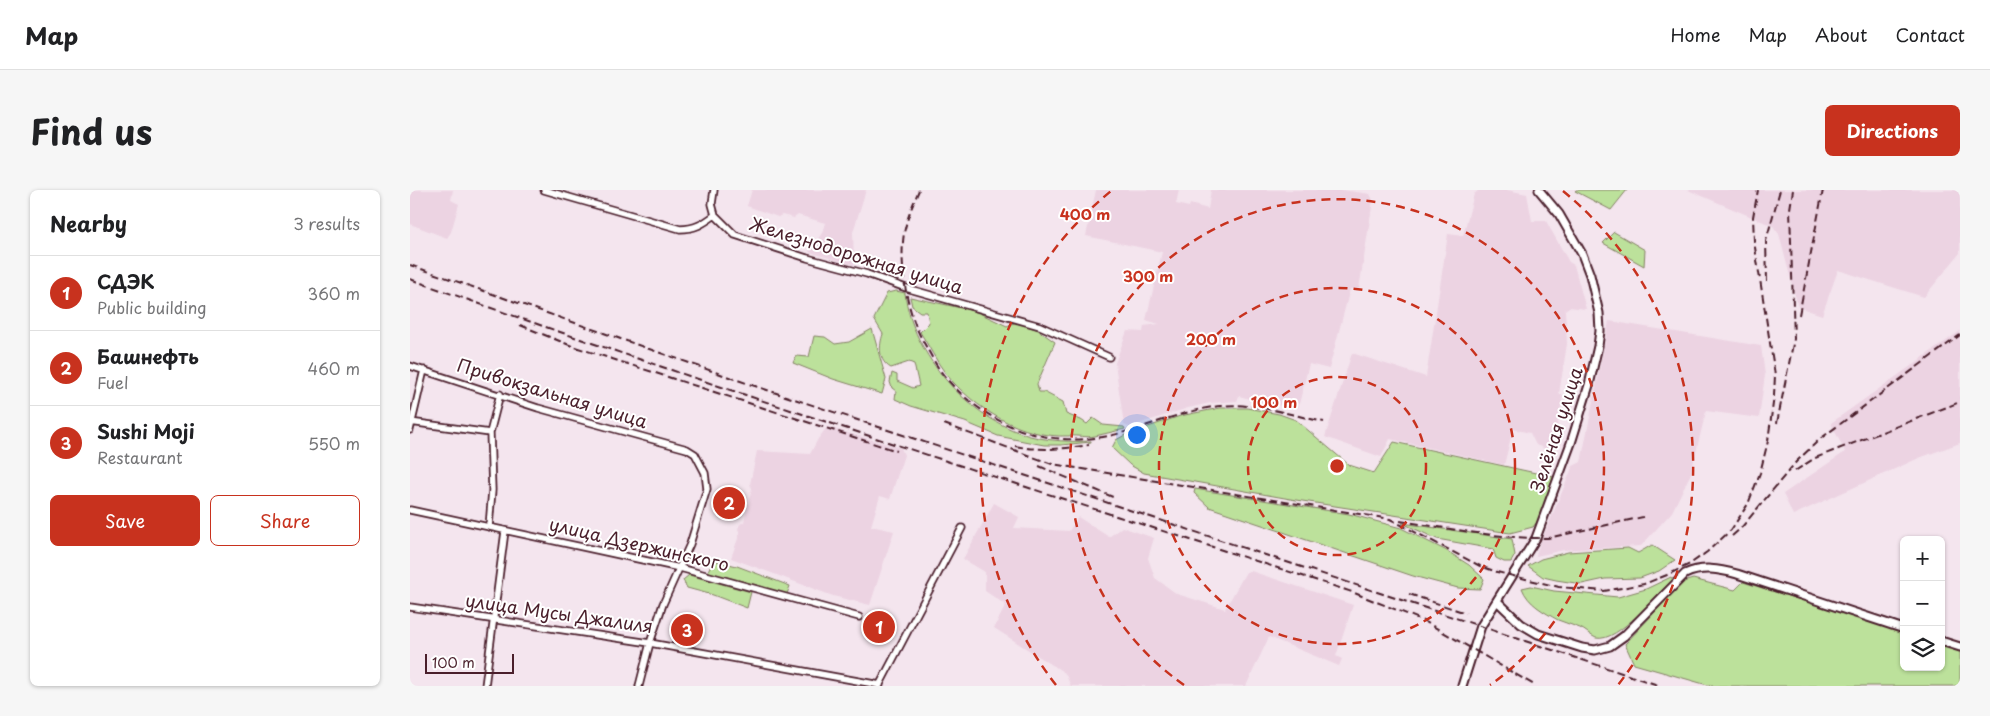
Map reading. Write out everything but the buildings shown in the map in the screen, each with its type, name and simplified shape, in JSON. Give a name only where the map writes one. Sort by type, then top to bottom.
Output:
[{"type":"street","points":[[544,190],[680,229],[691,229],[703,224],[715,215],[712,204],[714,190]]},
{"type":"street","name":"Зелёная улица","points":[[1462,686],[1481,626],[1536,538],[1550,502],[1589,385],[1600,331],[1596,295],[1582,254],[1559,214],[1539,190]]},
{"type":"street","name":"Железнодорожная улица","points":[[715,215],[735,235],[807,258],[867,274],[906,288],[1040,326],[1109,357]]},
{"type":"street","name":"Привокзальная улица","points":[[410,366],[538,408],[686,449],[696,454],[705,473],[708,489],[680,568]]},
{"type":"street","points":[[410,430],[410,422],[424,370]]},
{"type":"street","points":[[489,527],[492,490],[490,433],[500,394]]},
{"type":"street","points":[[410,422],[490,433]]},
{"type":"street","name":"улица Дзержинского","points":[[410,510],[680,568],[860,617]]},
{"type":"street","points":[[880,685],[962,528]]},
{"type":"street","points":[[485,686],[505,531]]},
{"type":"street","points":[[639,686],[650,642],[663,604],[680,568]]},
{"type":"street","points":[[1498,601],[1521,624],[1538,634],[1582,648],[1595,650],[1610,646],[1624,636],[1685,574],[1692,571],[1709,569],[1737,574],[1900,627]]},
{"type":"street","name":"улица Мусы Джалиля","points":[[410,607],[650,642],[880,685]]},
{"type":"street","points":[[1945,642],[1960,647]]},
{"type":"shaded area","points":[[410,190],[453,190],[451,200],[459,204],[451,232],[447,238],[410,224]]},
{"type":"shaded area","points":[[752,190],[866,190],[853,232],[854,265],[809,252],[822,233],[825,223],[798,215],[794,218],[782,215],[778,217],[747,206]]},
{"type":"shaded area","points":[[1096,190],[1179,190],[1176,204],[1189,207],[1190,204],[1208,209],[1211,190],[1342,190],[1370,194],[1373,200],[1359,289],[1350,289],[1329,369],[1309,364],[1298,408],[1265,403],[1239,396],[1237,401],[1210,403],[1129,427],[1124,425],[1115,363],[1127,331],[1143,332],[1144,326],[1159,324],[1146,320],[1162,252],[1086,236]]},
{"type":"shaded area","points":[[1479,190],[1507,190],[1527,194],[1532,221],[1546,221],[1569,262],[1574,265],[1586,309],[1569,307],[1565,310],[1567,344],[1559,394],[1563,395],[1555,437],[1549,450],[1536,445],[1530,433],[1513,429],[1504,465],[1390,439],[1381,457],[1325,437],[1352,353],[1426,377],[1448,234],[1463,236],[1474,194]]},
{"type":"shaded area","points":[[1688,190],[1960,190],[1960,253],[1924,297],[1838,270],[1822,315],[1798,307],[1779,234],[1773,226]]},
{"type":"shaded area","points":[[1609,321],[1761,346],[1765,375],[1759,418],[1706,411],[1691,473],[1672,512],[1641,546],[1564,550],[1536,556],[1573,466],[1581,462]]},
{"type":"shaded area","points":[[1960,331],[1960,443],[1919,458],[1793,515],[1783,494],[1845,452],[1831,423]]},
{"type":"shaded area","points":[[827,427],[901,448],[904,455],[890,499],[880,496],[871,526],[894,531],[870,605],[833,596],[731,558],[740,533],[738,529],[740,524],[744,522],[752,488],[750,484],[757,451],[810,454]]},
{"type":"shaded area","points":[[994,503],[1019,517],[1014,528],[1069,531],[1078,517],[1109,537],[1122,527],[1154,538],[1148,558],[1155,578],[1177,594],[1225,609],[1246,572],[1251,571],[1353,605],[1336,656],[1342,659],[1339,666],[1269,637],[1246,686],[1071,686],[1065,673],[994,628],[1006,605],[985,591],[985,572],[963,559]]},
{"type":"green space","points":[[1576,190],[1627,190],[1611,210]]},
{"type":"green space","points":[[1614,232],[1645,250],[1644,266],[1603,243]]},
{"type":"green space","points":[[896,291],[905,293],[910,316],[919,339],[932,361],[965,400],[1007,428],[1030,436],[1053,440],[1091,442],[1044,445],[998,436],[965,422],[911,406],[895,399],[896,391],[892,388],[890,382],[892,373],[897,375],[897,381],[913,388],[919,386],[914,364],[909,362],[891,368],[884,361],[881,353],[880,348],[883,334],[874,319],[887,293]]},
{"type":"green space","points":[[910,297],[975,311],[1007,326],[1016,322],[1038,330],[1055,342],[1037,384],[1039,392],[1044,392],[1063,402],[1066,414],[1087,424],[1093,418],[1103,425],[1124,427],[1125,429],[1092,437],[1051,435],[1017,426],[985,410],[958,387],[942,369],[920,332],[929,323],[927,312],[920,312],[912,306]]},
{"type":"green space","points":[[872,329],[886,379],[882,394],[833,379],[793,363],[796,356],[809,357],[814,336],[825,337],[835,344],[849,342]]},
{"type":"green space","points":[[1220,408],[1247,408],[1279,414],[1296,420],[1349,465],[1374,473],[1394,442],[1554,477],[1540,518],[1533,527],[1510,533],[1296,500],[1144,473],[1130,465],[1112,448],[1116,440],[1125,435],[1180,416]]},
{"type":"green space","points":[[1195,489],[1349,514],[1401,528],[1447,551],[1469,565],[1484,579],[1480,589],[1458,588],[1413,576],[1209,507],[1194,493]]},
{"type":"green space","points":[[1402,523],[1512,539],[1515,555],[1511,562],[1504,562],[1496,558],[1493,549],[1437,539]]},
{"type":"green space","points":[[1652,545],[1675,560],[1659,571],[1640,578],[1605,579],[1582,584],[1543,577],[1528,566],[1541,559],[1568,552],[1628,548],[1638,553]]},
{"type":"green space","points":[[716,561],[737,566],[790,586],[787,594],[716,576],[708,571],[712,562]]},
{"type":"green space","points":[[689,575],[751,592],[747,608],[713,595],[687,588],[683,580]]},
{"type":"green space","points":[[1671,577],[1673,580],[1626,625],[1615,633],[1596,638],[1582,629],[1547,614],[1528,599],[1522,588],[1531,586],[1554,591],[1618,597],[1646,589]]},
{"type":"green space","points":[[1693,579],[1735,590],[1743,582],[1900,631],[1900,671],[1945,671],[1945,645],[1960,649],[1960,686],[1711,686],[1634,664],[1625,644],[1683,582]]},
{"type":"railway","points":[[919,190],[907,222],[903,246],[906,290],[913,318],[924,343],[942,373],[973,404],[991,416],[1010,426],[1031,433],[1052,438],[1073,439],[1095,438],[1126,432],[1188,412],[1233,405],[1259,407],[1324,422]]},
{"type":"railway","points":[[944,424],[1052,464],[1390,519],[1480,566],[1559,587],[1604,591],[1644,584],[1690,564],[1707,552],[1731,530],[1748,504],[1760,473],[1768,441],[1775,375],[1754,241],[1753,217],[1758,190]]},
{"type":"railway","points":[[1767,281],[1766,241],[1780,190]]},
{"type":"railway","points":[[1777,423],[1794,339],[1790,209],[1793,190]]},
{"type":"railway","points":[[1799,315],[1823,190]]},
{"type":"railway","points":[[410,265],[749,384],[1661,686]]},
{"type":"railway","points":[[410,279],[644,361],[1352,592],[1424,621],[1536,686]]},
{"type":"railway","points":[[520,325],[572,346],[897,451]]},
{"type":"railway","points":[[1732,536],[1742,527],[1796,462],[1820,439],[1960,335]]},
{"type":"railway","points":[[1795,471],[1815,458],[1960,402]]},
{"type":"railway","points":[[1015,446],[1052,449],[1089,445]]},
{"type":"railway","points":[[1039,466],[1115,498]]},
{"type":"railway","points":[[1400,521],[1492,535],[1548,538],[1643,517]]},
{"type":"railway","points":[[1409,594],[1466,613]]},
{"type":"place","name":"Башнефть","points":[[729,503]]},
{"type":"place","name":"СДЭК","points":[[879,627]]},
{"type":"place","name":"Sushi Moji","points":[[687,630]]}]
